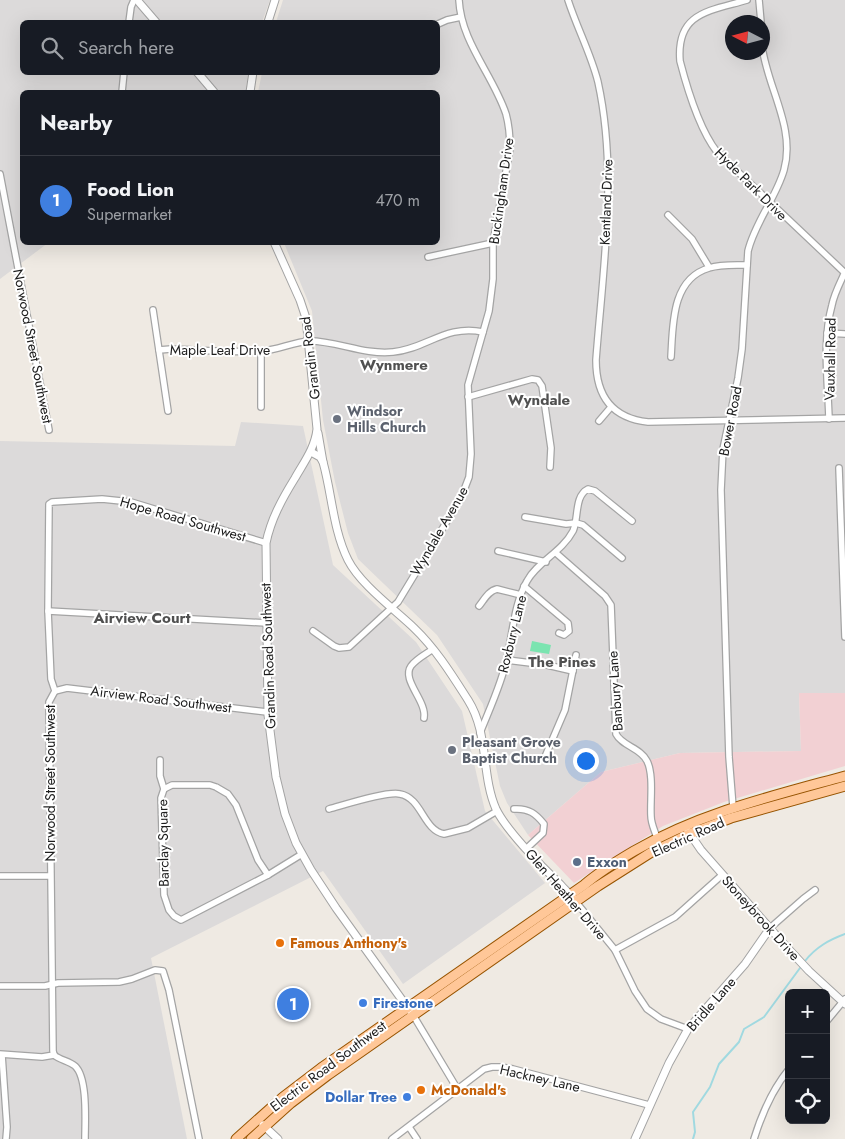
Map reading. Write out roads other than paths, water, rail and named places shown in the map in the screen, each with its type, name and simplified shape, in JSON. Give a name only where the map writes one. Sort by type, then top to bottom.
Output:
[{"type":"main road","name":"Electric Road","points":[[547,922],[624,869],[687,829],[733,807],[845,776]]},
{"type":"main road","name":"Electric Road","points":[[570,894],[606,868],[657,838],[845,786]]},
{"type":"main road","name":"Electric Road Southwest","points":[[251,1139],[291,1103],[410,1011],[570,894]]},
{"type":"main road","name":"Electric Road Southwest","points":[[236,1139],[257,1119],[321,1068],[547,922]]},
{"type":"street","points":[[129,20],[131,7],[136,0],[154,20]]},
{"type":"street","points":[[269,20],[275,0]]},
{"type":"street","name":"Buckingham Drive","points":[[459,0],[464,27],[504,108],[509,126],[510,149],[493,243],[492,298],[484,332]]},
{"type":"street","name":"Kentland Drive","points":[[568,0],[595,72],[607,142],[608,197],[596,371],[599,386],[611,407]]},
{"type":"street","name":"Hyde Park Drive","points":[[747,0],[704,12],[688,24],[680,43],[680,61],[699,117],[711,144],[731,166],[845,273]]},
{"type":"street","points":[[759,0],[760,15]]},
{"type":"street","points":[[440,23],[461,17]]},
{"type":"street","name":"Bower Road","points":[[733,807],[729,757],[721,490],[723,449],[740,364],[748,251],[753,234],[784,172],[787,144],[765,60]]},
{"type":"street","points":[[122,90],[124,75]]},
{"type":"street","points":[[200,75],[212,90]]},
{"type":"street","points":[[250,90],[253,75]]},
{"type":"street","name":"Norwood Street Southwest","points":[[0,174],[49,430]]},
{"type":"street","points":[[668,215],[692,239],[709,267]]},
{"type":"street","points":[[428,257],[493,243]]},
{"type":"street","name":"Grandin Road","points":[[275,245],[303,308],[309,341],[316,420]]},
{"type":"street","points":[[671,357],[673,318],[679,296],[691,278],[709,267],[747,265]]},
{"type":"street","name":"Vauxhall Road","points":[[829,419],[827,333],[832,304],[845,273]]},
{"type":"street","points":[[153,310],[168,411]]},
{"type":"street","points":[[309,341],[370,352],[395,352],[447,333],[466,329],[484,332]]},
{"type":"street","name":"Wyndale Avenue","points":[[313,631],[334,646],[340,648],[349,647],[398,602],[461,498],[469,477],[472,454],[468,385],[484,332]]},
{"type":"street","points":[[827,333],[845,334]]},
{"type":"street","name":"Maple Leaf Drive","points":[[159,350],[261,351],[279,349],[309,341]]},
{"type":"street","points":[[261,351],[261,407]]},
{"type":"street","points":[[468,397],[532,379],[538,380],[542,386],[551,448],[550,467]]},
{"type":"street","points":[[599,421],[611,407],[621,414],[639,421],[845,418]]},
{"type":"street","name":"Grandin Road Southwest","points":[[316,420],[316,437],[311,452],[272,519],[266,542],[268,712],[271,742],[280,798],[288,825],[302,854],[336,908],[410,1011]]},
{"type":"street","name":"Glen Heather Drive","points":[[317,429],[335,521],[349,562],[367,584],[433,648],[470,702],[480,733],[489,789],[503,821],[570,894],[615,950],[635,991],[647,1009],[661,1019],[688,1029]]},
{"type":"street","points":[[311,452],[320,457],[323,464]]},
{"type":"street","points":[[839,468],[843,512],[845,637]]},
{"type":"street","name":"Roxbury Lane","points":[[480,733],[507,660],[524,586],[528,579],[556,552],[571,534],[576,523],[579,499],[582,494],[588,489],[595,491],[632,521]]},
{"type":"street","name":"Hope Road Southwest","points":[[69,500],[102,499],[131,502],[266,542]]},
{"type":"street","name":"Norwood Street Southwest","points":[[54,1055],[49,702],[55,691],[51,679],[48,611],[49,504],[69,500]]},
{"type":"street","points":[[525,517],[566,524],[576,523],[587,528],[622,558]]},
{"type":"street","points":[[498,551],[546,562]]},
{"type":"street","name":"Banbury Lane","points":[[556,552],[600,591],[611,605],[616,734],[619,739],[639,752],[647,760],[650,771],[652,823],[657,838]]},
{"type":"street","points":[[524,586],[568,623],[569,632],[564,635],[559,633]]},
{"type":"street","points":[[479,606],[493,590],[521,595]]},
{"type":"street","points":[[48,611],[266,623]]},
{"type":"street","points":[[424,718],[424,707],[410,681],[408,673],[412,666],[433,648]]},
{"type":"street","points":[[544,759],[562,720],[576,655]]},
{"type":"street","points":[[507,660],[547,665],[573,671]]},
{"type":"street","name":"Airview Road Southwest","points":[[55,691],[68,688],[268,712]]},
{"type":"street","name":"Barclay Square","points":[[160,760],[160,776],[164,789],[161,798],[163,887],[169,910],[174,916],[181,920],[268,875]]},
{"type":"street","points":[[164,789],[172,785],[210,785],[228,794],[236,805],[258,860],[268,875],[302,854]]},
{"type":"street","points":[[329,809],[390,794],[402,794],[410,798],[433,828],[442,834],[450,834],[468,828],[497,811]]},
{"type":"street","points":[[514,809],[531,811],[544,824],[543,833],[527,848]]},
{"type":"street","name":"Stoneybrook Drive","points":[[687,829],[722,874],[809,971],[844,1002]]},
{"type":"street","points":[[615,950],[675,916],[722,874]]},
{"type":"street","points":[[0,876],[50,876]]},
{"type":"street","name":"Bridle Lane","points":[[635,1139],[669,1063],[688,1029],[745,964],[770,928],[815,890]]},
{"type":"street","points":[[0,986],[45,986],[52,984],[119,982],[157,969],[163,972],[165,974],[199,1139]]},
{"type":"street","points":[[830,1018],[844,1002]]},
{"type":"street","points":[[410,1011],[458,1090]]},
{"type":"street","points":[[6,1139],[7,1127],[1,1054],[42,1057],[54,1055],[74,1066],[80,1072],[84,1087],[85,1139]]},
{"type":"street","name":"Hackney Lane","points":[[392,1139],[484,1069],[501,1067],[649,1105]]},
{"type":"street","points":[[754,1139],[761,1115],[785,1075]]},
{"type":"street","points":[[257,1119],[278,1139]]},
{"type":"street","points":[[409,1127],[417,1139]]},
{"type":"waterway","points":[[805,961],[823,944],[845,934]]},
{"type":"waterway","points":[[693,1139],[695,1132],[693,1112],[710,1087],[719,1064],[739,1042],[744,1029],[764,1017],[800,968]]},
{"type":"place","name":"Windsor Hills Church","points":[[337,419]]},
{"type":"place","name":"Pleasant Grove Baptist Church","points":[[452,750]]},
{"type":"place","name":"Exxon","points":[[577,862]]},
{"type":"place","name":"Famous Anthony's","points":[[280,943]]},
{"type":"place","name":"Firestone","points":[[363,1003]]},
{"type":"place","name":"Food Lion","points":[[293,1004]]},
{"type":"place","name":"McDonald's","points":[[421,1090]]},
{"type":"place","name":"Dollar Tree","points":[[407,1097]]},
{"type":"district","name":"Wynmere","points":[[394,365]]},
{"type":"district","name":"Wyndale","points":[[539,400]]},
{"type":"district","name":"Airview Court","points":[[142,618]]},
{"type":"district","name":"The Pines","points":[[562,662]]}]
